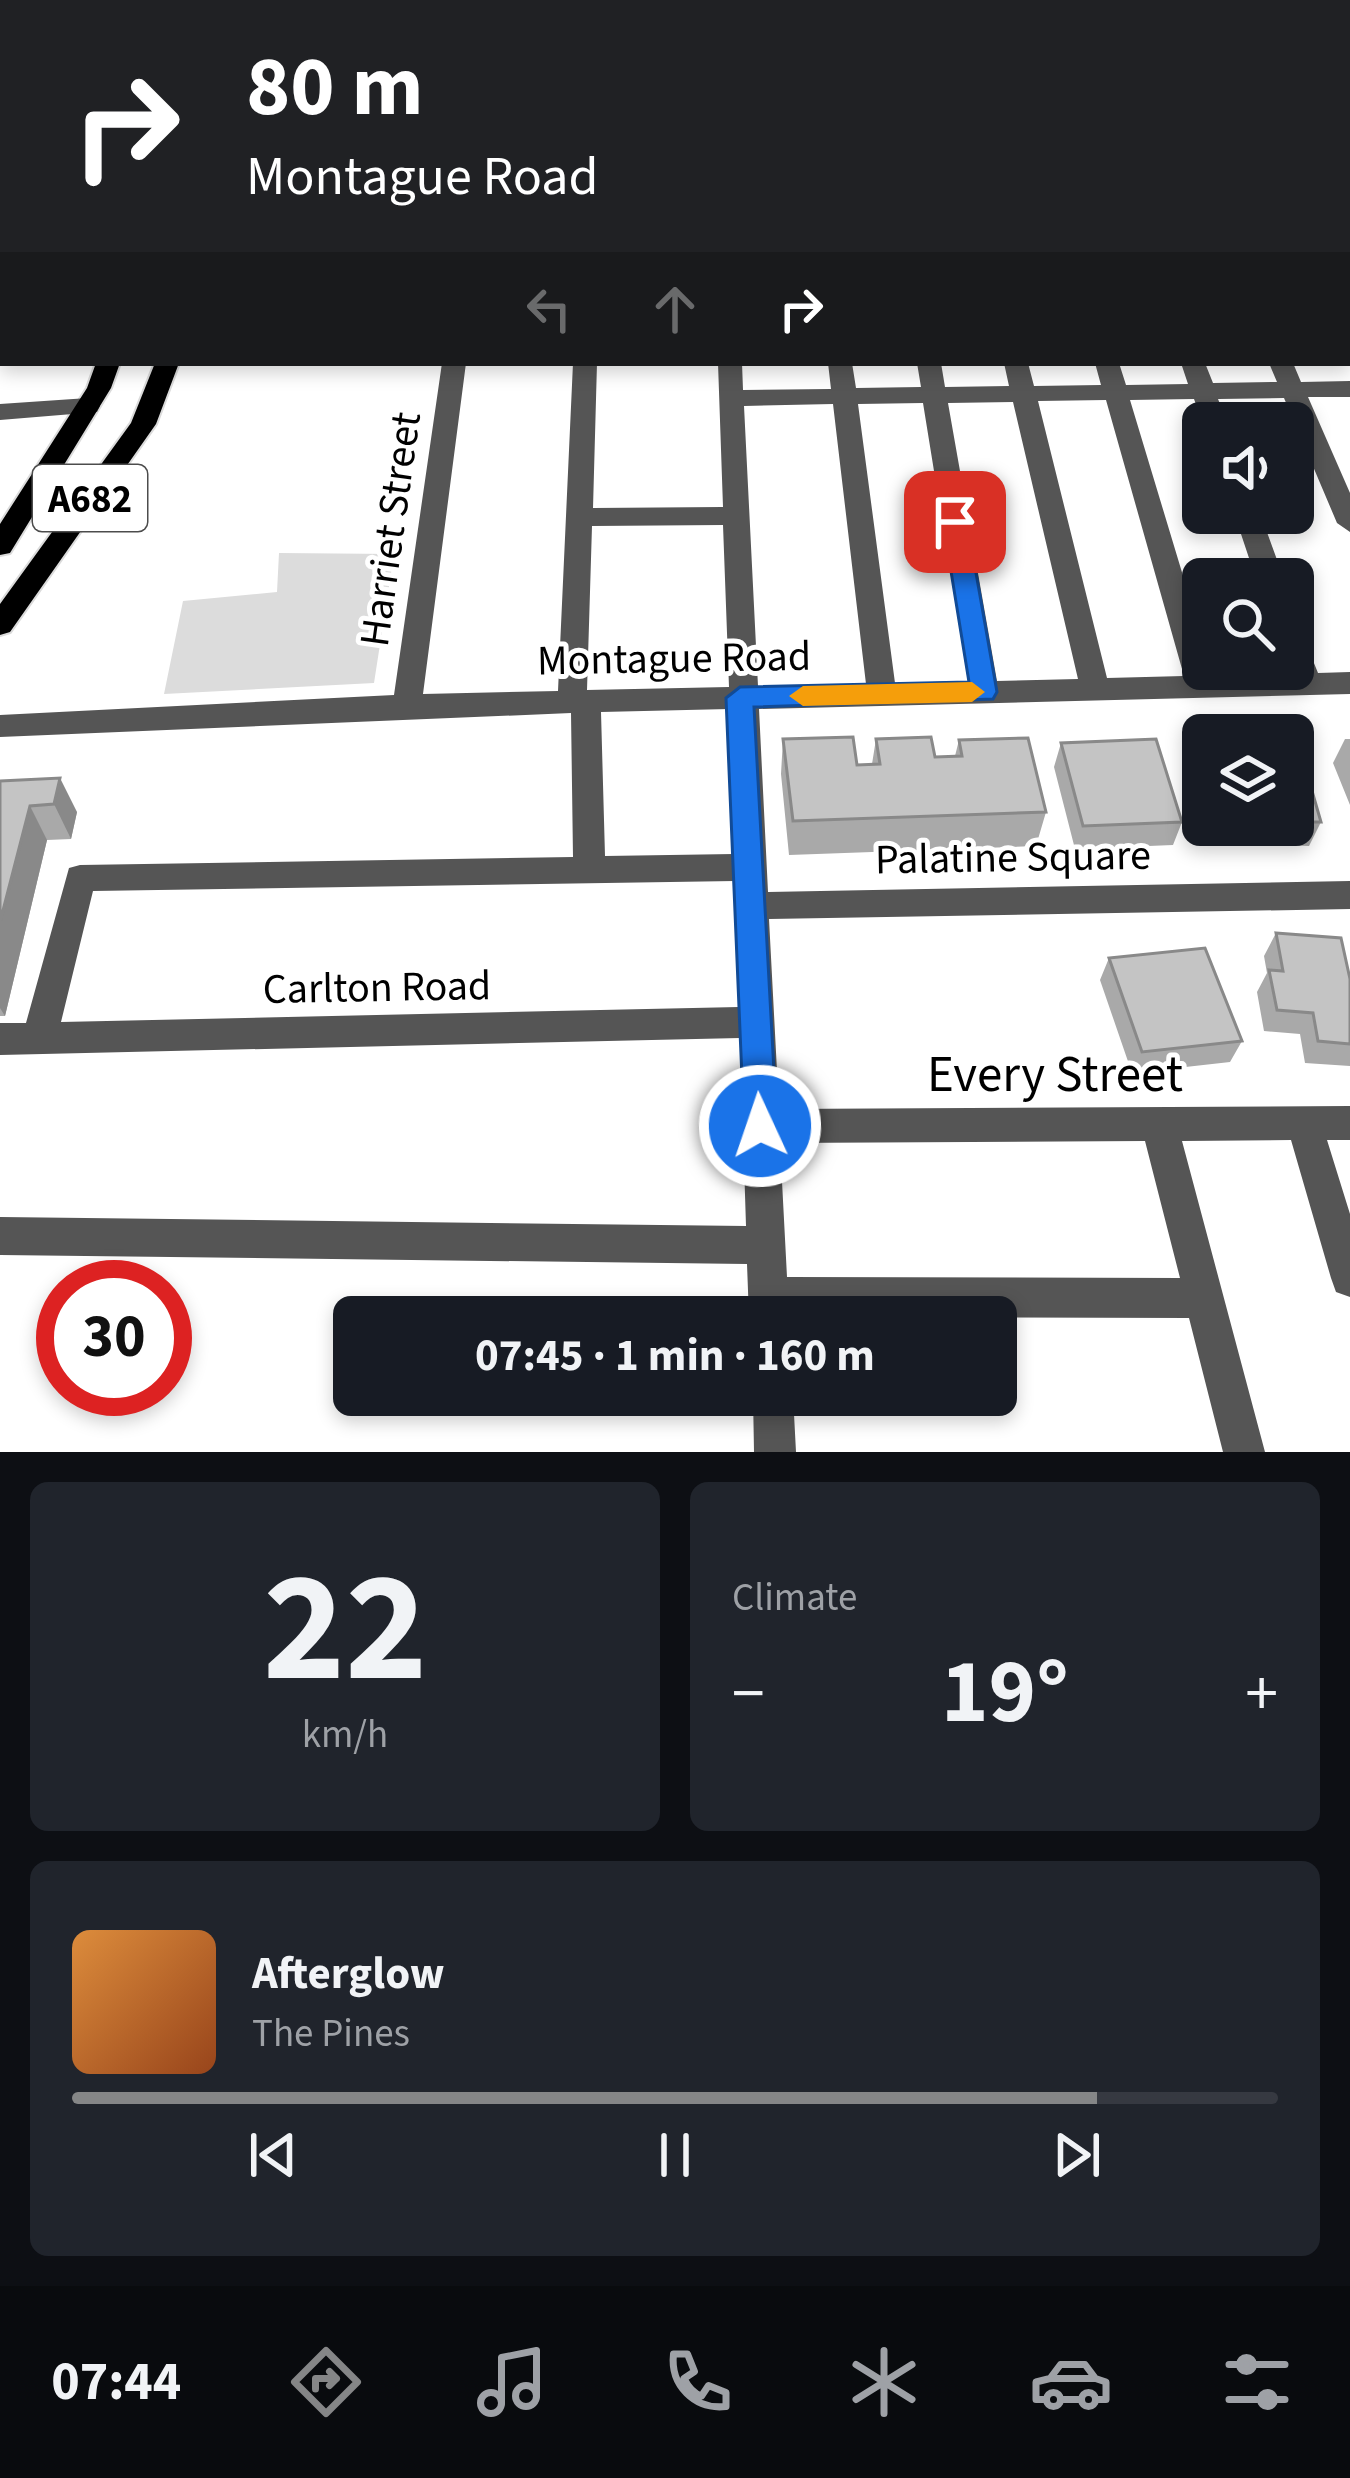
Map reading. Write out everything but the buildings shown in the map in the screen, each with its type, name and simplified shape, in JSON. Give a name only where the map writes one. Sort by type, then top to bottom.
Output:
[{"type":"main road","name":"A682","points":[[0,546],[88,406],[107,366]]},
{"type":"main road","name":"A682","points":[[0,625],[143,424],[166,366]]},
{"type":"street","name":"Harriet Street","points":[[407,706],[454,366]]},
{"type":"street","points":[[585,366],[579,702],[589,869]]},
{"type":"street","points":[[730,366],[768,1296]]},
{"type":"street","points":[[840,366],[881,694]]},
{"type":"street","points":[[929,366],[984,692]]},
{"type":"street","points":[[1017,366],[1095,689]]},
{"type":"street","points":[[1108,366],[1182,619]]},
{"type":"street","points":[[1194,366],[1207,402]]},
{"type":"street","points":[[1282,366],[1350,523]]},
{"type":"street","points":[[732,398],[1350,388]]},
{"type":"street","points":[[0,412],[88,406]]},
{"type":"street","points":[[579,517],[735,516]]},
{"type":"street","name":"Montague Road","points":[[1314,684],[1350,683]]},
{"type":"street","name":"Montague Road","points":[[0,726],[407,706],[1182,687]]},
{"type":"street","points":[[39,1039],[80,878],[748,867]]},
{"type":"street","name":"Palatine Square","points":[[750,906],[1350,895]]},
{"type":"street","name":"Carlton Road","points":[[0,1039],[756,1022]]},
{"type":"street","points":[[1304,1123],[1350,1278]]},
{"type":"street","name":"Every Street","points":[[760,1126],[1350,1123]]},
{"type":"street","points":[[1159,1124],[1244,1452]]},
{"type":"street","points":[[0,1235],[766,1245]]},
{"type":"street","points":[[1017,1301],[1204,1298]]},
{"type":"street","points":[[773,1416],[775,1452]]},
{"type":"shaded area","points":[[279,553],[394,554],[374,683],[164,694],[183,601],[277,592]]},
{"type":"slow traffic","points":[[803,696],[972,692]]},
{"type":"route","points":[[760,1126],[740,698],[984,692],[955,522]]}]
